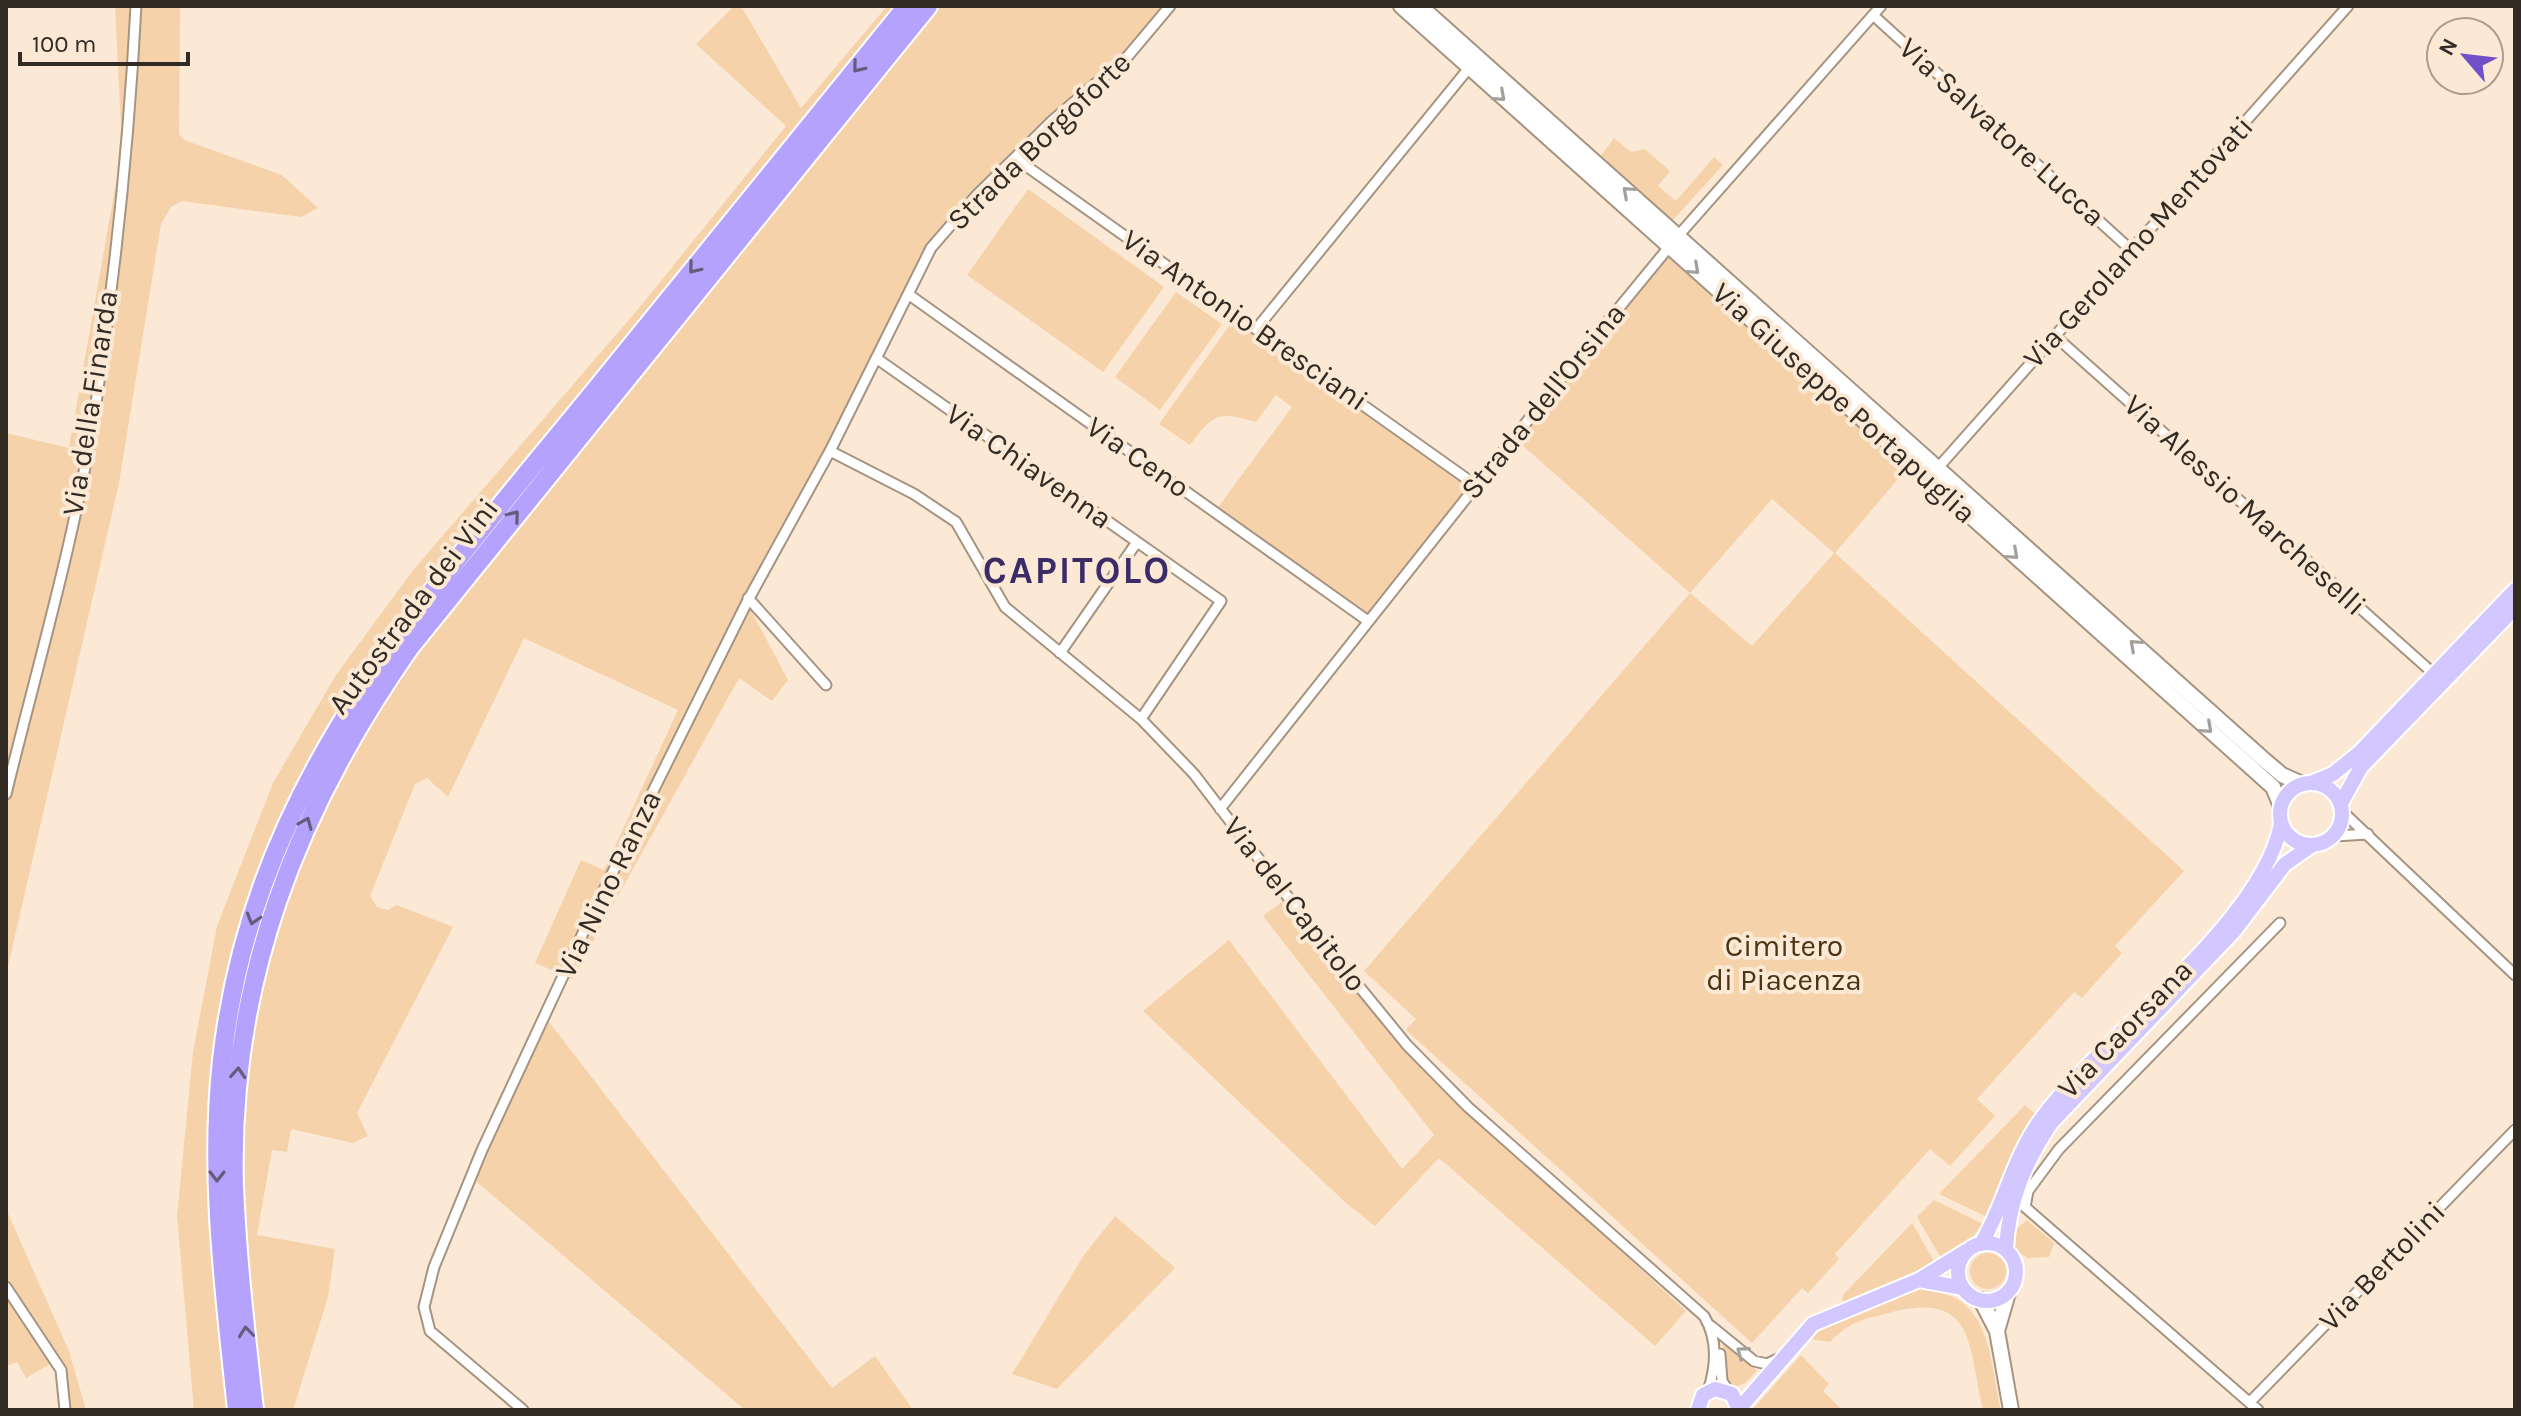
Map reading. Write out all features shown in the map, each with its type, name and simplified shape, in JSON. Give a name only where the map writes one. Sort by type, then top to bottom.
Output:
[{"type":"highway","name":"Autostrada dei Vini","points":[[237,1410],[217,1186],[222,1058],[252,923],[296,802],[356,694],[436,585],[907,6]]},
{"type":"highway","name":"Autostrada dei Vini","points":[[254,1410],[234,1186],[239,1059],[253,980],[268,924],[312,810],[340,753],[410,647],[928,6]]},
{"type":"main road","name":"Via Giuseppe Portapuglia","points":[[1401,6],[1473,62],[1933,473],[2269,765],[2307,783]]},
{"type":"main road","name":"Via Giuseppe Portapuglia","points":[[1420,6],[1473,62]]},
{"type":"main road","name":"Via Giuseppe Portapuglia","points":[[1933,473],[2273,787],[2281,806]]},
{"type":"main road","points":[[2515,590],[2352,759],[2333,774],[2307,783],[2285,796],[2281,806],[2281,824],[2293,840],[2311,846],[2334,836],[2342,808],[2361,767],[2515,608]]},
{"type":"main road","points":[[2307,783],[2329,788],[2342,808]]},
{"type":"main road","name":"Via Caorsana","points":[[1974,1247],[1993,1222],[2018,1156],[2043,1116],[2225,925],[2269,861],[2281,824]]},
{"type":"main road","name":"Via Caorsana","points":[[2006,1250],[2014,1194],[2051,1123],[2234,931],[2285,864],[2311,846]]},
{"type":"main road","points":[[1698,1410],[1699,1401],[1708,1391],[1735,1402],[1785,1356],[1813,1324],[1919,1280],[1974,1247],[1999,1245],[2016,1265],[2016,1275],[1997,1331]]},
{"type":"main road","points":[[1963,1288],[1958,1272],[1974,1247]]},
{"type":"main road","points":[[1919,1280],[1963,1288],[1981,1300],[1991,1301],[2008,1293]]},
{"type":"main road","points":[[1981,1300],[1997,1331],[2011,1410]]},
{"type":"street","name":"Via della Finarda","points":[[6,794],[78,497],[94,411],[130,131],[136,6]]},
{"type":"street","name":"Strada Borgoforte","points":[[830,451],[931,248],[1015,158],[1128,56],[1170,6]]},
{"type":"street","name":"Strada dell'Orsina","points":[[1220,809],[1474,484],[1674,242],[1881,6]]},
{"type":"street","name":"Via Gerolamo Mentovati","points":[[1933,473],[2348,6]]},
{"type":"street","name":"Via Salvatore Lucca","points":[[1873,15],[2131,250]]},
{"type":"street","points":[[1257,328],[1473,62]]},
{"type":"street","name":"Via Antonio Bresciani","points":[[1015,158],[1474,484]]},
{"type":"street","name":"Via Ceno","points":[[908,294],[1368,621]]},
{"type":"street","name":"Via Alessio Marcheselli","points":[[2055,336],[2434,674]]},
{"type":"street","name":"Via Chiavenna","points":[[876,358],[1221,601],[1141,719]]},
{"type":"street","name":"Via Nino Ranza","points":[[523,1410],[430,1331],[424,1307],[434,1267],[482,1150],[590,918],[748,598],[830,451]]},
{"type":"street","name":"Via del Capitolo","points":[[830,451],[945,512],[972,546],[1005,607],[1141,719],[1194,774],[1407,1045],[1468,1107],[1707,1321],[1714,1332],[1714,1372],[1708,1391]]},
{"type":"street","points":[[1060,653],[1137,542]]},
{"type":"street","points":[[748,598],[826,685]]},
{"type":"street","points":[[2342,808],[2515,975]]},
{"type":"street","points":[[2334,836],[2368,834]]},
{"type":"street","points":[[2258,1410],[2025,1207],[2028,1191],[2059,1149],[2280,923]]},
{"type":"street","name":"Via Bertolini","points":[[2250,1402],[2515,1130]]},
{"type":"street","points":[[6,1287],[61,1370],[65,1410]]},
{"type":"street","points":[[1714,1332],[1760,1363],[1785,1356]]},
{"type":"street","points":[[1714,1332],[1722,1381],[1735,1402]]},
{"type":"green space","points":[[115,6],[180,6],[179,134],[184,140],[282,175],[318,208],[301,217],[182,201],[171,207],[161,224],[119,483],[6,975],[6,433],[69,448],[117,177],[121,128]]},
{"type":"green space","points":[[734,6],[741,6],[801,108],[887,6],[1170,6],[1130,56],[1017,159],[930,249],[829,452],[746,601],[788,680],[772,701],[739,678],[572,979],[535,963],[581,860],[604,870],[678,710],[524,638],[448,797],[427,778],[415,784],[370,896],[377,907],[388,910],[397,905],[453,927],[357,1113],[368,1136],[353,1143],[291,1129],[287,1152],[272,1150],[257,1235],[335,1249],[328,1297],[293,1410],[194,1410],[177,1216],[193,1052],[217,926],[273,783],[336,675],[414,569],[639,308],[786,126],[696,44]]},
{"type":"green space","points":[[1614,138],[1631,152],[1645,149],[1670,171],[1658,186],[1676,201],[1714,157],[1723,165],[1672,221],[1600,157]]},
{"type":"green space","points":[[1028,189],[1164,287],[1103,372],[967,275]]},
{"type":"green space","name":"Cimitero di Piacenza","points":[[1669,248],[1911,464],[1835,553],[2184,871],[2115,946],[2122,953],[2082,998],[2074,992],[1977,1099],[1995,1116],[1950,1166],[1930,1149],[1835,1254],[1839,1259],[1808,1293],[1802,1288],[1752,1343],[1406,1030],[1416,1019],[1364,971],[1690,593],[1513,437]],"holes":[[[1772,499],[1834,553],[1752,646],[1690,593]]]},
{"type":"green space","points":[[1176,292],[1222,324],[1160,410],[1115,377]]},
{"type":"green space","points":[[1237,315],[1473,484],[1368,621],[1216,510],[1292,407],[1276,395],[1256,422],[1233,416],[1218,417],[1205,426],[1190,445],[1159,424]]},
{"type":"green space","points":[[1287,898],[1462,1106],[1686,1311],[1655,1346],[1439,1158],[1375,1226],[1346,1203],[1143,1011],[1229,940],[1402,1169],[1434,1135],[1263,916]]},
{"type":"green space","points":[[549,1022],[832,1388],[875,1356],[913,1410],[745,1410],[471,1177],[477,1153]]},
{"type":"green space","points":[[2025,1105],[2036,1115],[2012,1154],[1987,1217],[1939,1194]]},
{"type":"green space","points":[[1934,1200],[1983,1224],[1966,1245],[1942,1260],[1917,1217]]},
{"type":"green space","points":[[6,1209],[69,1351],[86,1410],[59,1410],[56,1374],[50,1364],[26,1378],[17,1362],[6,1366]]},
{"type":"green space","points":[[1115,1216],[1175,1268],[1057,1389],[1012,1374],[1084,1255]]},
{"type":"green space","points":[[2027,1220],[2054,1243],[2049,1257],[2028,1258],[2012,1248],[2010,1234]]},
{"type":"green space","points":[[1912,1223],[1935,1263],[1842,1302],[1843,1295]]},
{"type":"green space","points":[[1988,1253],[2000,1259],[2006,1271],[2000,1283],[1988,1289],[1976,1283],[1970,1271],[1976,1259]]},
{"type":"green space","points":[[1932,1287],[1932,1291],[1952,1296],[1967,1306],[1977,1320],[1990,1354],[2001,1410],[1983,1410],[1963,1328],[1953,1316],[1938,1309],[1917,1308],[1864,1320],[1850,1325],[1830,1342],[1810,1339],[1820,1330],[1912,1290]]},
{"type":"green space","points":[[1722,1340],[1757,1371],[1745,1383],[1735,1387],[1727,1382]]},
{"type":"green space","points":[[1801,1355],[1829,1384],[1823,1391],[1842,1410],[1752,1410]]},
{"type":"district","name":"CAPITOLO","points":[[1077,570]]}]
